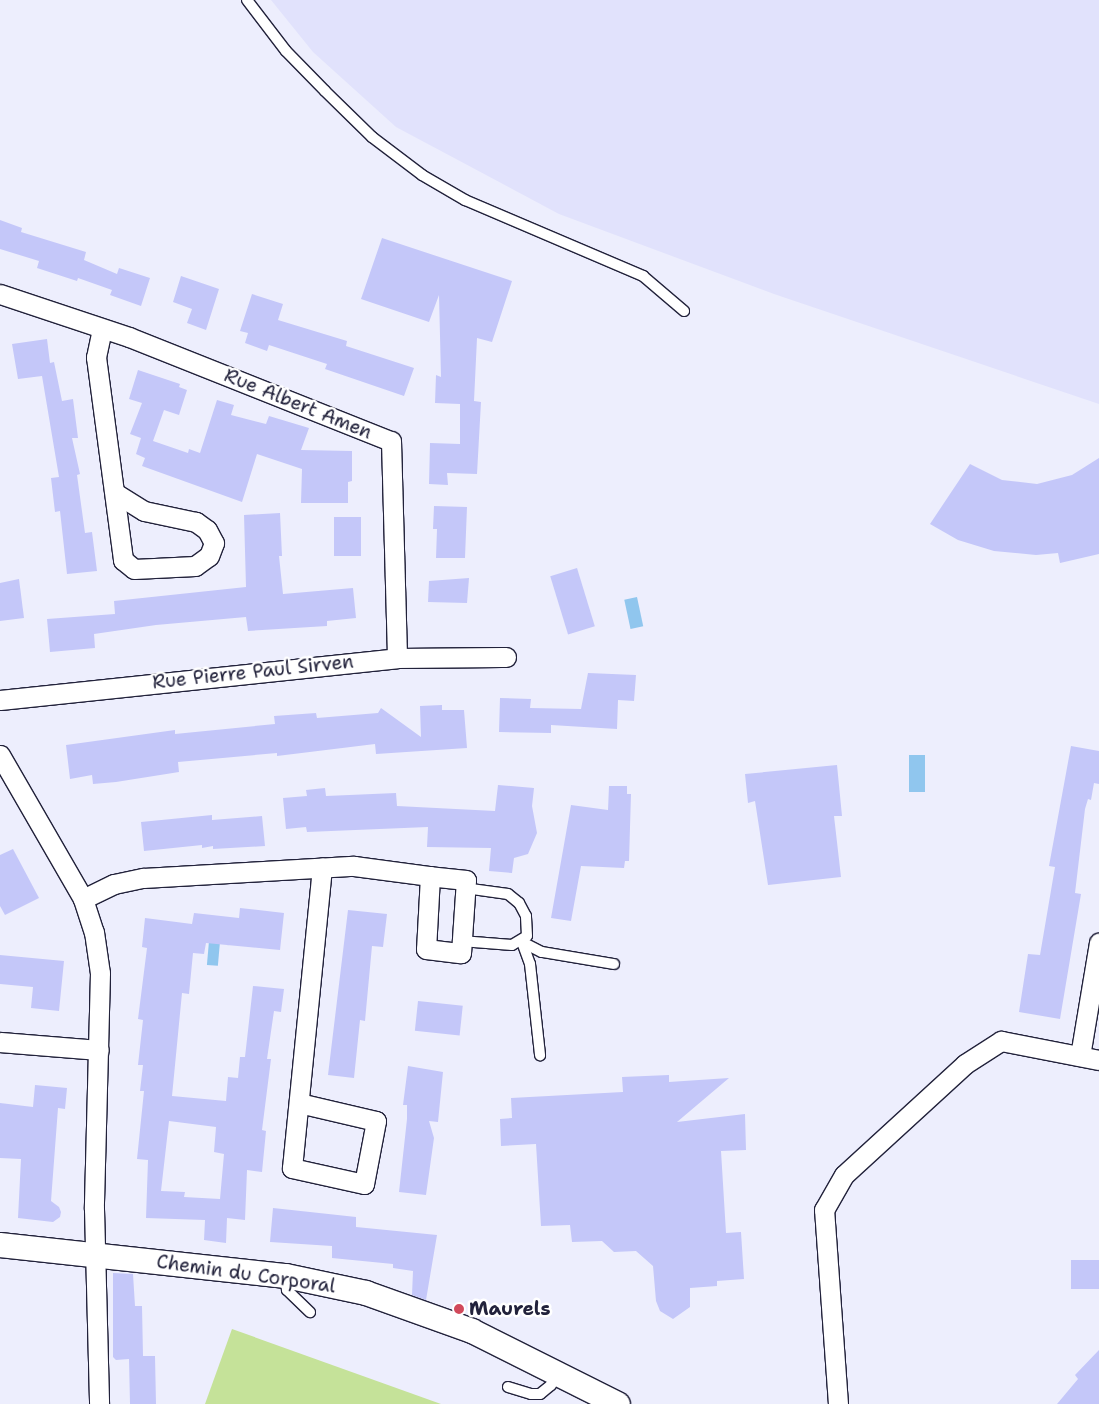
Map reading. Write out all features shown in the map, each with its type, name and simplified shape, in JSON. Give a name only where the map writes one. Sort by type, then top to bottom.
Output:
[{"type":"street","name":"Rue Albert Amen","points":[[0,294],[102,329],[129,336],[391,441],[397,658]]},
{"type":"street","points":[[102,329],[96,358],[123,560],[134,568],[195,566],[208,556],[214,544],[207,530],[196,522],[144,512],[115,493]]},
{"type":"street","name":"Rue Pierre Paul Sirven","points":[[0,700],[397,658],[506,656]]},
{"type":"street","points":[[0,755],[83,899],[94,932],[100,973],[94,1209],[97,1254],[99,1404]]},
{"type":"street","points":[[83,899],[114,884],[144,878],[322,867],[354,866],[466,880],[461,953],[426,949],[430,876]]},
{"type":"street","points":[[299,1104],[376,1120],[364,1184],[292,1168],[322,867]]},
{"type":"street","points":[[1080,1056],[1099,943]]},
{"type":"street","points":[[838,1404],[824,1210],[844,1175],[965,1064],[1001,1041],[1099,1060]]},
{"type":"street","points":[[0,1042],[99,1050]]},
{"type":"street","name":"Chemin du Corporal","points":[[0,1245],[97,1254],[286,1276],[366,1293],[444,1319],[556,1372],[618,1404]]},
{"type":"lane","points":[[246,0],[286,51],[325,91],[372,137],[422,175],[465,200],[643,276],[684,312]]},
{"type":"lane","points":[[461,941],[512,945],[522,942],[527,936],[526,916],[519,903],[508,894],[465,888]]},
{"type":"lane","points":[[522,942],[542,952],[614,964]]},
{"type":"lane","points":[[522,942],[530,964],[540,1055]]},
{"type":"lane","points":[[286,1276],[287,1290],[310,1312]]},
{"type":"lane","points":[[508,1386],[531,1394],[540,1394],[551,1385],[556,1372]]},
{"type":"shaded area","points":[[271,0],[1099,0],[1099,404],[774,294],[559,214],[396,127],[313,52]]},
{"type":"green space","points":[[232,1329],[441,1404],[205,1404]]},
{"type":"water","points":[[637,597],[643,626],[631,629],[624,600]]},
{"type":"water","points":[[909,755],[925,755],[925,792],[909,792]]},
{"type":"water","points":[[209,941],[220,942],[218,966],[207,965]]},
{"type":"building","points":[[0,220],[22,228],[21,232],[86,252],[84,260],[117,274],[119,268],[150,278],[141,306],[110,295],[112,290],[78,278],[77,281],[37,268],[39,261],[0,249]]},
{"type":"building","points":[[382,238],[512,281],[492,342],[477,338],[474,401],[481,402],[477,474],[447,473],[448,485],[429,484],[430,443],[460,444],[460,404],[435,403],[436,375],[441,377],[439,295],[429,322],[361,299]]},
{"type":"building","points":[[181,276],[219,289],[206,330],[187,323],[192,309],[173,302]]},
{"type":"building","points":[[252,294],[283,304],[278,320],[347,341],[346,346],[414,368],[404,396],[325,369],[327,364],[269,345],[267,351],[245,343],[248,333],[240,331]]},
{"type":"building","points":[[47,339],[50,363],[54,362],[62,401],[73,399],[78,438],[72,438],[80,474],[77,475],[85,533],[92,532],[97,571],[67,574],[60,511],[55,512],[51,478],[59,477],[42,376],[18,379],[12,344]]},
{"type":"building","points":[[138,370],[180,384],[179,387],[187,390],[179,415],[164,410],[153,441],[188,453],[189,449],[200,453],[217,400],[234,405],[231,415],[266,424],[269,416],[309,428],[301,450],[352,451],[352,481],[348,482],[348,503],[301,503],[302,469],[257,454],[242,502],[142,466],[145,458],[136,454],[141,438],[130,434],[142,403],[129,399]]},
{"type":"building","points":[[1099,458],[1099,554],[1060,563],[1058,553],[1036,555],[994,551],[958,540],[930,524],[970,464],[1002,480],[1037,484],[1072,475]]},
{"type":"building","points":[[434,506],[467,507],[465,558],[436,558],[437,529],[433,529]]},
{"type":"building","points":[[280,513],[282,556],[279,556],[283,594],[353,588],[356,618],[327,621],[327,626],[248,631],[246,617],[156,625],[94,634],[95,648],[50,652],[47,619],[115,614],[114,601],[246,587],[244,515]]},
{"type":"building","points":[[334,517],[361,517],[361,556],[334,556]]},
{"type":"building","points":[[577,568],[595,626],[568,635],[550,576]]},
{"type":"building","points":[[469,578],[467,603],[428,602],[429,581]]},
{"type":"building","points":[[19,579],[24,618],[0,621],[0,583]]},
{"type":"building","points":[[588,673],[636,675],[634,701],[618,700],[617,729],[551,725],[551,733],[499,732],[500,698],[531,699],[530,708],[581,709]]},
{"type":"building","points":[[442,705],[442,710],[464,710],[467,748],[376,754],[375,744],[277,756],[277,753],[178,762],[179,772],[116,782],[93,784],[92,775],[70,779],[66,745],[175,730],[175,734],[275,724],[274,716],[316,713],[317,718],[378,713],[381,708],[421,737],[420,706]]},
{"type":"building","points":[[1071,746],[1099,751],[1099,784],[1094,783],[1091,800],[1088,799],[1085,809],[1075,893],[1081,894],[1060,1019],[1019,1012],[1028,954],[1040,955],[1055,867],[1049,866]]},
{"type":"building","points":[[837,765],[842,816],[834,816],[841,877],[768,885],[755,801],[748,803],[745,774]]},
{"type":"building","points":[[498,785],[534,788],[532,806],[537,833],[528,854],[514,858],[512,873],[489,871],[491,848],[427,847],[428,827],[307,832],[306,827],[286,829],[283,798],[307,796],[306,790],[325,788],[326,796],[396,793],[397,806],[495,811]]},
{"type":"building","points":[[609,786],[627,786],[627,794],[631,794],[629,861],[625,861],[624,868],[581,866],[571,921],[551,918],[571,805],[608,810]]},
{"type":"building","points":[[212,815],[212,820],[262,816],[265,846],[213,849],[213,846],[202,848],[202,845],[144,851],[141,822]]},
{"type":"building","points":[[13,849],[39,898],[5,915],[0,906],[0,855]]},
{"type":"building","points":[[240,908],[284,913],[280,950],[206,943],[204,954],[193,953],[189,994],[182,993],[172,1096],[226,1101],[228,1077],[238,1078],[240,1057],[245,1057],[253,986],[284,989],[281,1012],[274,1011],[267,1059],[271,1059],[262,1130],[266,1131],[262,1172],[247,1170],[245,1220],[227,1218],[226,1243],[204,1240],[205,1220],[146,1218],[148,1160],[137,1159],[144,1091],[140,1091],[143,1065],[138,1065],[143,1020],[138,1019],[147,948],[142,947],[145,918],[192,924],[194,913],[239,918]],"holes":[[[169,1121],[216,1127],[214,1152],[224,1154],[220,1199],[184,1197],[185,1192],[161,1191]]]},
{"type":"building","points":[[348,910],[387,914],[383,947],[372,946],[365,1021],[360,1020],[354,1078],[328,1075]]},
{"type":"building","points":[[0,955],[64,961],[59,1011],[31,1008],[33,987],[0,984]]},
{"type":"building","points":[[418,1001],[463,1006],[460,1036],[415,1031]]},
{"type":"building","points":[[408,1066],[443,1072],[438,1122],[429,1121],[434,1138],[426,1195],[399,1192],[407,1119],[407,1105],[403,1105]]},
{"type":"building","points":[[669,1075],[669,1082],[729,1078],[677,1122],[745,1114],[746,1150],[721,1151],[726,1233],[741,1232],[744,1279],[717,1281],[717,1286],[690,1288],[690,1307],[673,1319],[660,1311],[656,1301],[653,1266],[636,1251],[614,1252],[602,1241],[572,1242],[570,1225],[541,1226],[536,1144],[501,1146],[500,1119],[512,1118],[511,1098],[623,1092],[622,1077]]},
{"type":"building","points":[[35,1085],[67,1088],[65,1109],[58,1108],[51,1201],[59,1207],[61,1212],[60,1217],[53,1222],[18,1218],[21,1159],[0,1158],[0,1103],[33,1107]]},
{"type":"building","points":[[273,1208],[356,1217],[356,1227],[437,1235],[426,1300],[412,1295],[413,1271],[393,1268],[393,1264],[332,1258],[332,1246],[270,1242]]},
{"type":"building","points":[[1071,1260],[1099,1260],[1099,1289],[1071,1289]]},
{"type":"building","points":[[113,1273],[133,1274],[135,1306],[142,1306],[143,1356],[155,1356],[156,1404],[130,1404],[129,1359],[116,1360],[113,1357]]},
{"type":"building","points":[[1099,1350],[1099,1404],[1057,1404],[1078,1379],[1075,1375]]},
{"type":"place","name":"Maurels","points":[[459,1309]]}]
